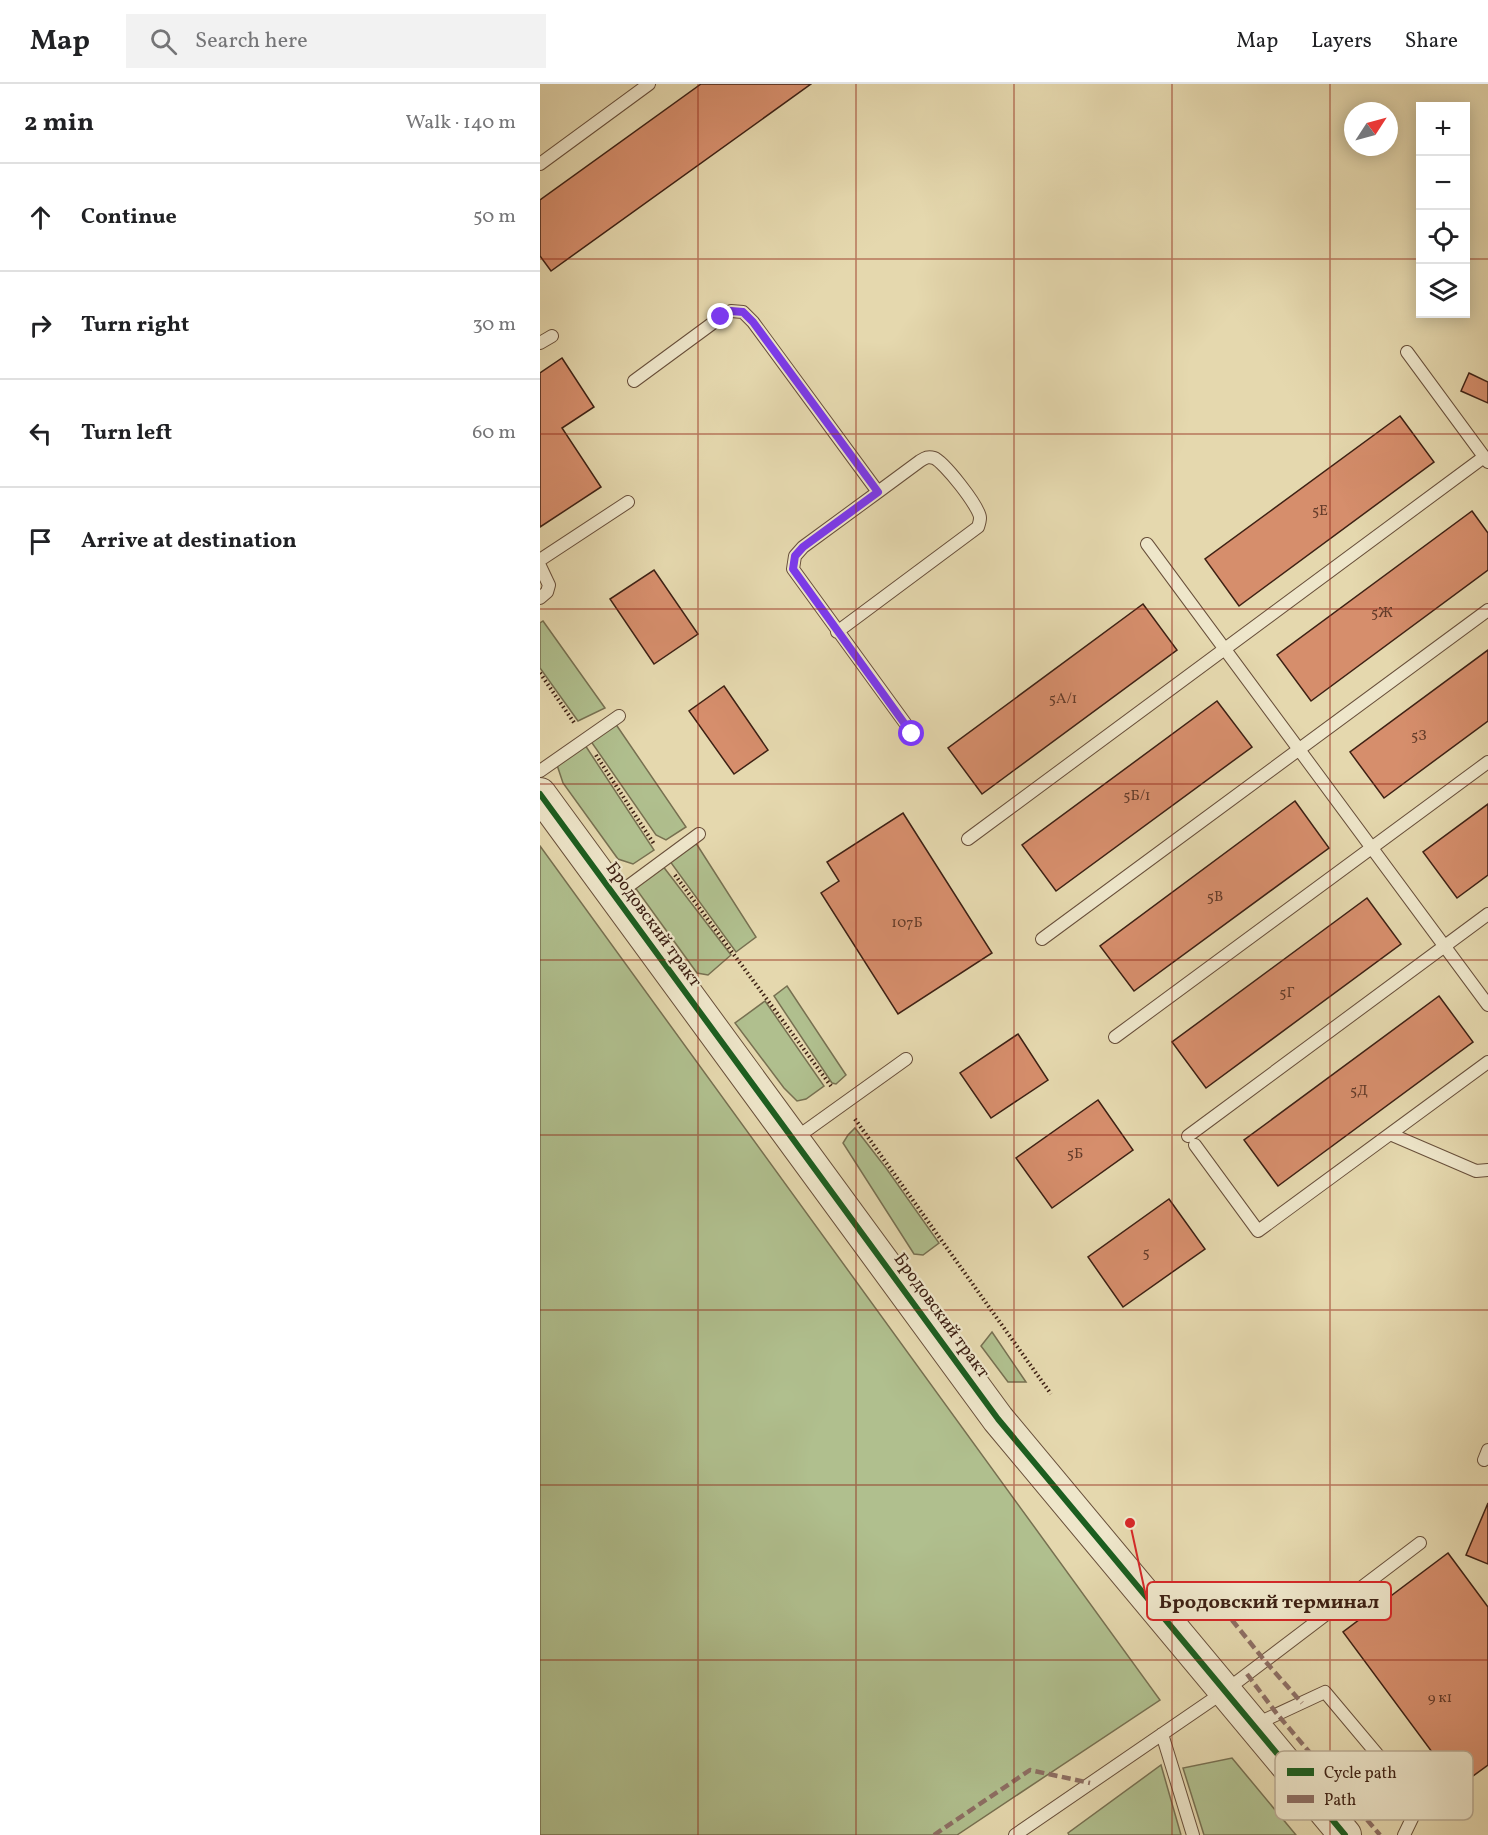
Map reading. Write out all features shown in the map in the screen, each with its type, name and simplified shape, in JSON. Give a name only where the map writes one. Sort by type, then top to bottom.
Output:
[{"type":"street","name":"Бродовский тракт","points":[[540,794],[792,1141],[998,1419],[1276,1751]]},
{"type":"street","name":"Бродовский тракт","points":[[1333,1820],[1345,1835]]},
{"type":"lane","points":[[540,164],[649,84]]},
{"type":"lane","points":[[634,381],[721,317],[731,311],[743,312],[753,322],[878,492]]},
{"type":"lane","points":[[540,343],[552,336]]},
{"type":"lane","points":[[968,839],[1486,460],[1407,352]]},
{"type":"lane","points":[[837,632],[978,527],[980,517],[976,508],[945,466],[936,458],[928,457],[920,461],[803,547],[795,556],[793,569],[837,632],[912,734]]},
{"type":"lane","points":[[540,560],[628,502]]},
{"type":"lane","points":[[1147,544],[1488,1005]]},
{"type":"lane","points":[[540,566],[549,585],[547,592],[540,598]]},
{"type":"lane","points":[[1042,939],[1488,610]]},
{"type":"lane","points":[[540,771],[619,716]]},
{"type":"lane","points":[[1115,1037],[1488,762]]},
{"type":"lane","points":[[614,897],[699,834]]},
{"type":"lane","points":[[1488,914],[1191,1141],[1258,1231],[1488,1062]]},
{"type":"lane","points":[[792,1141],[906,1059]]},
{"type":"lane","points":[[1390,1134],[1476,1171],[1488,1170]]},
{"type":"lane","points":[[1015,1835],[1225,1691],[1420,1543]]},
{"type":"lane","points":[[1254,1725],[1325,1692],[1375,1751]]},
{"type":"lane","points":[[1162,1734],[1193,1835]]},
{"type":"lane","points":[[1404,1835],[1411,1820]]},
{"type":"path","points":[[540,673],[664,859],[844,1104],[1051,1394]]},
{"type":"green space","points":[[543,621],[605,708],[578,721],[540,668],[540,623]]},
{"type":"green space","points":[[615,723],[686,827],[666,840],[656,835],[590,740]]},
{"type":"green space","points":[[585,745],[654,850],[633,864],[618,859],[563,783],[557,765]]},
{"type":"green space","points":[[694,840],[756,937],[736,952],[669,860]]},
{"type":"green space","points":[[540,846],[1160,1700],[957,1835],[540,1835]]},
{"type":"green space","points":[[662,865],[731,955],[708,975],[697,973],[634,886]]},
{"type":"green space","points":[[787,986],[846,1075],[836,1084],[832,1083],[774,996]]},
{"type":"green space","points":[[765,1001],[824,1086],[806,1099],[797,1101],[784,1088],[735,1023]]},
{"type":"green space","points":[[855,1128],[939,1243],[923,1255],[914,1254],[843,1143]]},
{"type":"green space","points":[[992,1332],[1026,1382],[1008,1382],[981,1346]]},
{"type":"green space","points":[[1232,1758],[1275,1810],[1275,1820],[1284,1820],[1296,1835],[1204,1835],[1183,1768]]},
{"type":"green space","points":[[1161,1765],[1181,1835],[1069,1835],[1068,1833]]},
{"type":"building","points":[[701,84],[811,84],[551,271],[540,256],[540,200]]},
{"type":"building","points":[[562,358],[594,407],[562,428],[601,487],[540,527],[540,373]]},
{"type":"building","points":[[1469,373],[1488,382],[1488,403],[1461,391]]},
{"type":"building","points":[[1400,416],[1434,462],[1239,606],[1205,559]]},
{"type":"building","points":[[1472,511],[1488,533],[1488,570],[1311,701],[1277,655]]},
{"type":"building","points":[[654,570],[698,634],[654,664],[610,599]]},
{"type":"building","points":[[1143,604],[1177,650],[982,794],[948,748]]},
{"type":"building","points":[[1488,650],[1488,721],[1384,798],[1350,752]]},
{"type":"building","points":[[724,686],[768,750],[734,774],[689,711]]},
{"type":"building","points":[[1217,701],[1252,747],[1056,891],[1022,845]]},
{"type":"building","points":[[1295,801],[1329,848],[1134,991],[1100,946]]},
{"type":"building","points":[[1488,804],[1488,875],[1457,898],[1423,852]]},
{"type":"building","points":[[903,813],[992,953],[898,1014],[821,893],[839,881],[827,862]]},
{"type":"building","points":[[1367,898],[1401,944],[1206,1088],[1172,1042]]},
{"type":"building","points":[[1439,996],[1473,1042],[1278,1186],[1244,1140]]},
{"type":"building","points":[[1018,1034],[1048,1080],[991,1118],[960,1073]]},
{"type":"building","points":[[1098,1100],[1133,1150],[1052,1208],[1016,1158]]},
{"type":"building","points":[[1169,1199],[1205,1249],[1123,1307],[1088,1257]]},
{"type":"building","points":[[1488,1503],[1488,1564],[1466,1555]]},
{"type":"building","points":[[1448,1553],[1488,1607],[1488,1765],[1473,1776],[1473,1751],[1431,1751],[1343,1632]]},
{"type":"marked path","points":[[1215,1599],[1302,1703]]},
{"type":"marked path","points":[[1247,1674],[1308,1751]]},
{"type":"marked path","points":[[934,1835],[1030,1770],[1090,1783]]},
{"type":"marked path","points":[[1367,1820],[1380,1835]]},
{"type":"cycle path","points":[[540,794],[998,1419],[1275,1751]]},
{"type":"cycle path","points":[[1332,1820],[1345,1835]]},
{"type":"place","name":"Бродовский терминал","points":[[1130,1523]]},
{"type":"route","points":[[721,317],[731,311],[743,312],[753,322],[878,492],[803,547],[795,556],[793,569],[912,734]]}]
